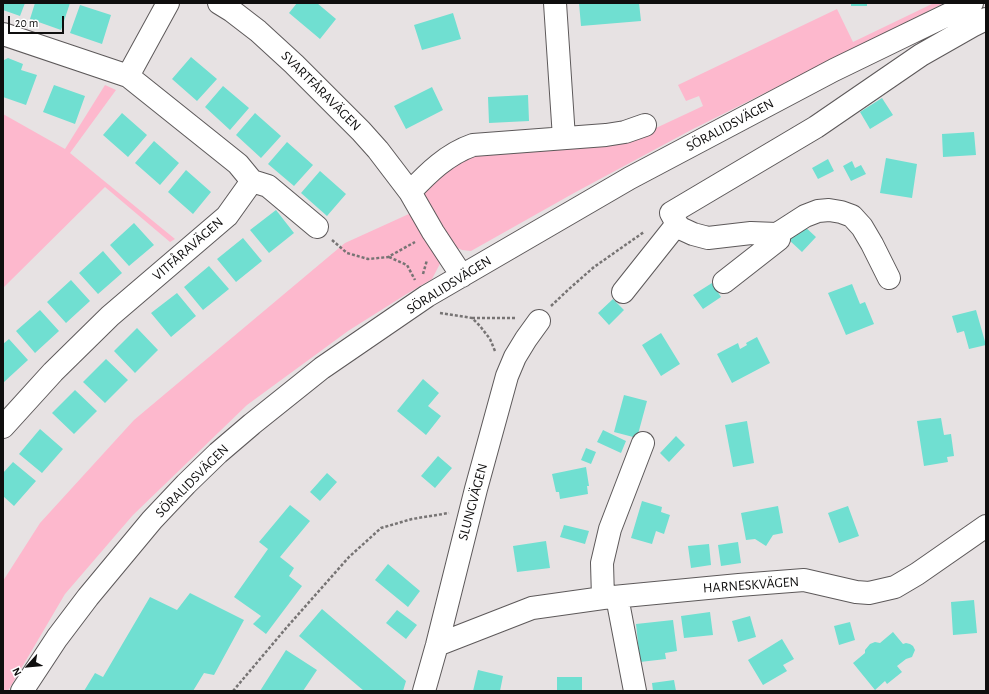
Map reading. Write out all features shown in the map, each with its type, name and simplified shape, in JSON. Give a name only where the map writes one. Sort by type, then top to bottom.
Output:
[{"type":"street","points":[[128,76],[168,3]]},
{"type":"street","name":"SVARTFÅRAVÄGEN","points":[[219,3],[258,31],[316,85],[378,150],[410,192],[433,232],[462,276]]},
{"type":"street","points":[[555,3],[564,138]]},
{"type":"street","name":"SÖRALIDSVÄGEN","points":[[22,691],[57,638],[92,592],[152,520],[186,484],[218,453],[252,424],[322,368],[423,292],[462,276],[630,178],[834,70],[972,3]]},
{"type":"street","points":[[623,292],[674,219],[816,127],[921,55],[986,19]]},
{"type":"street","points":[[3,34],[128,76],[238,164],[252,181],[268,186],[317,227]]},
{"type":"street","points":[[410,192],[427,174],[445,159],[462,148],[473,145],[606,135],[625,132],[645,125]]},
{"type":"street","name":"VITFÅRAVÄGEN","points":[[3,427],[53,372],[110,316],[227,216],[252,181]]},
{"type":"street","points":[[674,219],[680,228],[693,234],[708,238],[751,232],[777,234],[805,216],[818,210],[841,212],[852,216],[862,227],[889,278]]},
{"type":"street","points":[[724,282],[779,239],[777,234]]},
{"type":"street","name":"SLUNGVÄGEN","points":[[424,691],[507,376],[515,357],[539,320]]},
{"type":"street","points":[[635,691],[602,563],[610,529],[643,443]]},
{"type":"street","name":"HARNESKVÄGEN","points":[[437,645],[532,608],[610,597],[804,580],[856,592],[869,593],[895,587],[917,574],[986,526]]},
{"type":"path","points":[[388,257],[406,265],[438,312],[472,318],[533,318],[539,320],[553,304],[594,267],[674,219]]},
{"type":"path","points":[[317,227],[347,253],[368,259],[388,257],[433,232]]},
{"type":"path","points":[[423,292],[433,232]]},
{"type":"path","points":[[472,318],[490,339],[503,372],[507,376]]},
{"type":"path","points":[[233,691],[348,557],[381,528],[412,519],[450,513],[469,518]]},
{"type":"shaded area","points":[[934,3],[944,3],[691,130],[471,251],[462,250],[451,245],[419,192],[461,157],[641,135],[703,106],[699,96],[686,101],[678,85],[837,9],[853,42]]},
{"type":"shaded area","points":[[105,85],[116,90],[70,153],[175,239],[170,242],[105,187],[3,288],[3,114],[65,149]]},
{"type":"shaded area","points":[[411,213],[443,258],[432,279],[348,331],[247,405],[133,515],[65,594],[8,691],[3,691],[3,581],[40,523],[134,420],[333,253],[345,243]]},
{"type":"building","points":[[3,3],[25,3],[20,16],[3,10]]},
{"type":"building","points":[[35,3],[70,3],[61,30],[30,19]]},
{"type":"building","points":[[297,3],[317,3],[336,19],[320,39],[289,13]]},
{"type":"building","points":[[579,3],[639,3],[641,21],[581,26]]},
{"type":"building","points":[[851,3],[867,3],[867,6],[851,6]]},
{"type":"building","points":[[80,5],[111,15],[102,44],[70,33]]},
{"type":"building","points":[[453,13],[461,39],[422,50],[414,25]]},
{"type":"building","points":[[191,57],[217,79],[197,101],[172,79]]},
{"type":"building","points":[[8,58],[23,64],[21,70],[37,75],[26,105],[3,97],[3,63],[4,60]]},
{"type":"building","points":[[54,85],[85,96],[75,124],[43,112]]},
{"type":"building","points":[[223,86],[249,108],[230,130],[205,107]]},
{"type":"building","points":[[432,87],[443,110],[406,129],[394,106]]},
{"type":"building","points":[[528,95],[529,121],[489,123],[488,97]]},
{"type":"building","points":[[882,98],[893,115],[870,129],[860,112]]},
{"type":"building","points":[[122,113],[147,135],[128,157],[103,135]]},
{"type":"building","points":[[255,113],[281,136],[261,158],[236,135]]},
{"type":"building","points":[[974,132],[976,155],[943,157],[942,134]]},
{"type":"building","points":[[154,141],[179,163],[160,185],[135,163]]},
{"type":"building","points":[[287,142],[313,165],[294,186],[268,164]]},
{"type":"building","points":[[886,158],[917,164],[912,198],[880,193]]},
{"type":"building","points":[[828,159],[834,171],[818,179],[812,168]]},
{"type":"building","points":[[852,161],[855,168],[861,165],[866,174],[851,181],[843,166]]},
{"type":"building","points":[[186,170],[211,192],[193,214],[168,192]]},
{"type":"building","points":[[320,171],[346,194],[327,216],[301,193]]},
{"type":"building","points":[[276,210],[294,233],[269,253],[250,230]]},
{"type":"building","points":[[134,223],[154,245],[129,266],[110,245]]},
{"type":"building","points":[[803,225],[816,237],[802,252],[789,240]]},
{"type":"building","points":[[243,238],[262,261],[236,282],[217,259]]},
{"type":"building","points":[[103,251],[122,273],[98,294],[79,273]]},
{"type":"building","points":[[209,266],[229,289],[203,310],[184,287]]},
{"type":"building","points":[[71,280],[90,301],[66,323],[47,302]]},
{"type":"building","points":[[712,283],[721,297],[703,309],[693,295]]},
{"type":"building","points":[[852,284],[860,304],[865,302],[874,324],[846,335],[828,293]]},
{"type":"building","points":[[177,293],[196,316],[171,337],[151,313]]},
{"type":"building","points":[[613,299],[624,310],[609,325],[598,313]]},
{"type":"building","points":[[40,310],[59,331],[35,353],[16,331]]},
{"type":"building","points":[[976,310],[986,345],[969,349],[964,331],[957,333],[952,316]]},
{"type":"building","points":[[137,328],[158,350],[135,373],[114,351]]},
{"type":"building","points":[[661,333],[680,364],[661,376],[642,345]]},
{"type":"building","points":[[757,337],[770,363],[732,383],[717,354],[738,343],[740,349],[747,345],[746,343]]},
{"type":"building","points":[[9,339],[28,360],[4,382],[3,344]]},
{"type":"building","points":[[106,359],[128,380],[105,403],[83,382]]},
{"type":"building","points":[[423,379],[439,393],[428,406],[441,416],[426,435],[397,411]]},
{"type":"building","points":[[75,390],[97,411],[74,434],[52,413]]},
{"type":"building","points":[[624,395],[647,401],[637,438],[614,432]]},
{"type":"building","points":[[941,418],[944,435],[951,434],[954,456],[947,457],[948,462],[924,466],[917,421]]},
{"type":"building","points":[[747,421],[754,463],[733,467],[725,425]]},
{"type":"building","points":[[40,429],[63,449],[42,473],[19,454]]},
{"type":"building","points":[[603,430],[626,441],[621,453],[597,442]]},
{"type":"building","points":[[676,436],[685,445],[669,462],[660,453]]},
{"type":"building","points":[[586,448],[596,452],[591,464],[581,460]]},
{"type":"building","points":[[438,456],[452,468],[435,488],[421,476]]},
{"type":"building","points":[[13,462],[36,481],[14,506],[3,496],[3,473]]},
{"type":"building","points":[[586,467],[589,486],[587,486],[588,494],[560,499],[559,492],[556,492],[552,474]]},
{"type":"building","points":[[327,473],[337,482],[320,501],[310,492]]},
{"type":"building","points":[[642,501],[662,507],[661,512],[670,515],[664,534],[656,531],[652,544],[631,538]]},
{"type":"building","points":[[290,505],[310,521],[280,557],[294,568],[289,576],[302,586],[266,634],[253,624],[261,616],[234,597],[268,549],[259,542]]},
{"type":"building","points":[[778,506],[783,533],[773,535],[766,546],[755,539],[746,540],[741,513]]},
{"type":"building","points":[[848,506],[859,536],[839,543],[828,513]]},
{"type":"building","points":[[564,525],[589,531],[585,544],[560,537]]},
{"type":"building","points":[[546,541],[550,568],[517,572],[513,546]]},
{"type":"building","points":[[738,542],[741,563],[721,566],[718,545]]},
{"type":"building","points":[[709,544],[711,565],[691,568],[688,546]]},
{"type":"building","points":[[388,564],[420,591],[408,607],[375,580]]},
{"type":"building","points":[[190,593],[244,620],[214,675],[204,673],[193,691],[84,691],[95,673],[103,677],[150,597],[177,610]]},
{"type":"building","points":[[974,600],[977,633],[953,635],[951,602]]},
{"type":"building","points":[[322,609],[406,681],[403,691],[364,691],[299,636]]},
{"type":"building","points":[[397,610],[417,625],[406,639],[386,623]]},
{"type":"building","points":[[710,612],[713,635],[684,638],[681,616]]},
{"type":"building","points":[[750,616],[756,637],[738,642],[732,621]]},
{"type":"building","points":[[673,620],[677,651],[665,653],[666,659],[640,662],[636,624]]},
{"type":"building","points":[[850,622],[855,640],[839,645],[834,626]]},
{"type":"building","points":[[893,632],[903,644],[910,644],[915,650],[912,657],[906,659],[897,666],[902,672],[887,684],[885,681],[875,690],[853,663],[865,653],[865,650],[870,644],[875,642],[880,643]]},
{"type":"building","points":[[782,639],[794,659],[783,665],[787,671],[763,685],[748,660]]},
{"type":"building","points":[[286,650],[317,670],[303,691],[260,691]]},
{"type":"building","points":[[478,670],[503,676],[500,691],[473,691]]},
{"type":"building","points":[[557,677],[582,677],[582,691],[557,691]]},
{"type":"building","points":[[674,680],[676,691],[653,691],[652,683]]}]
